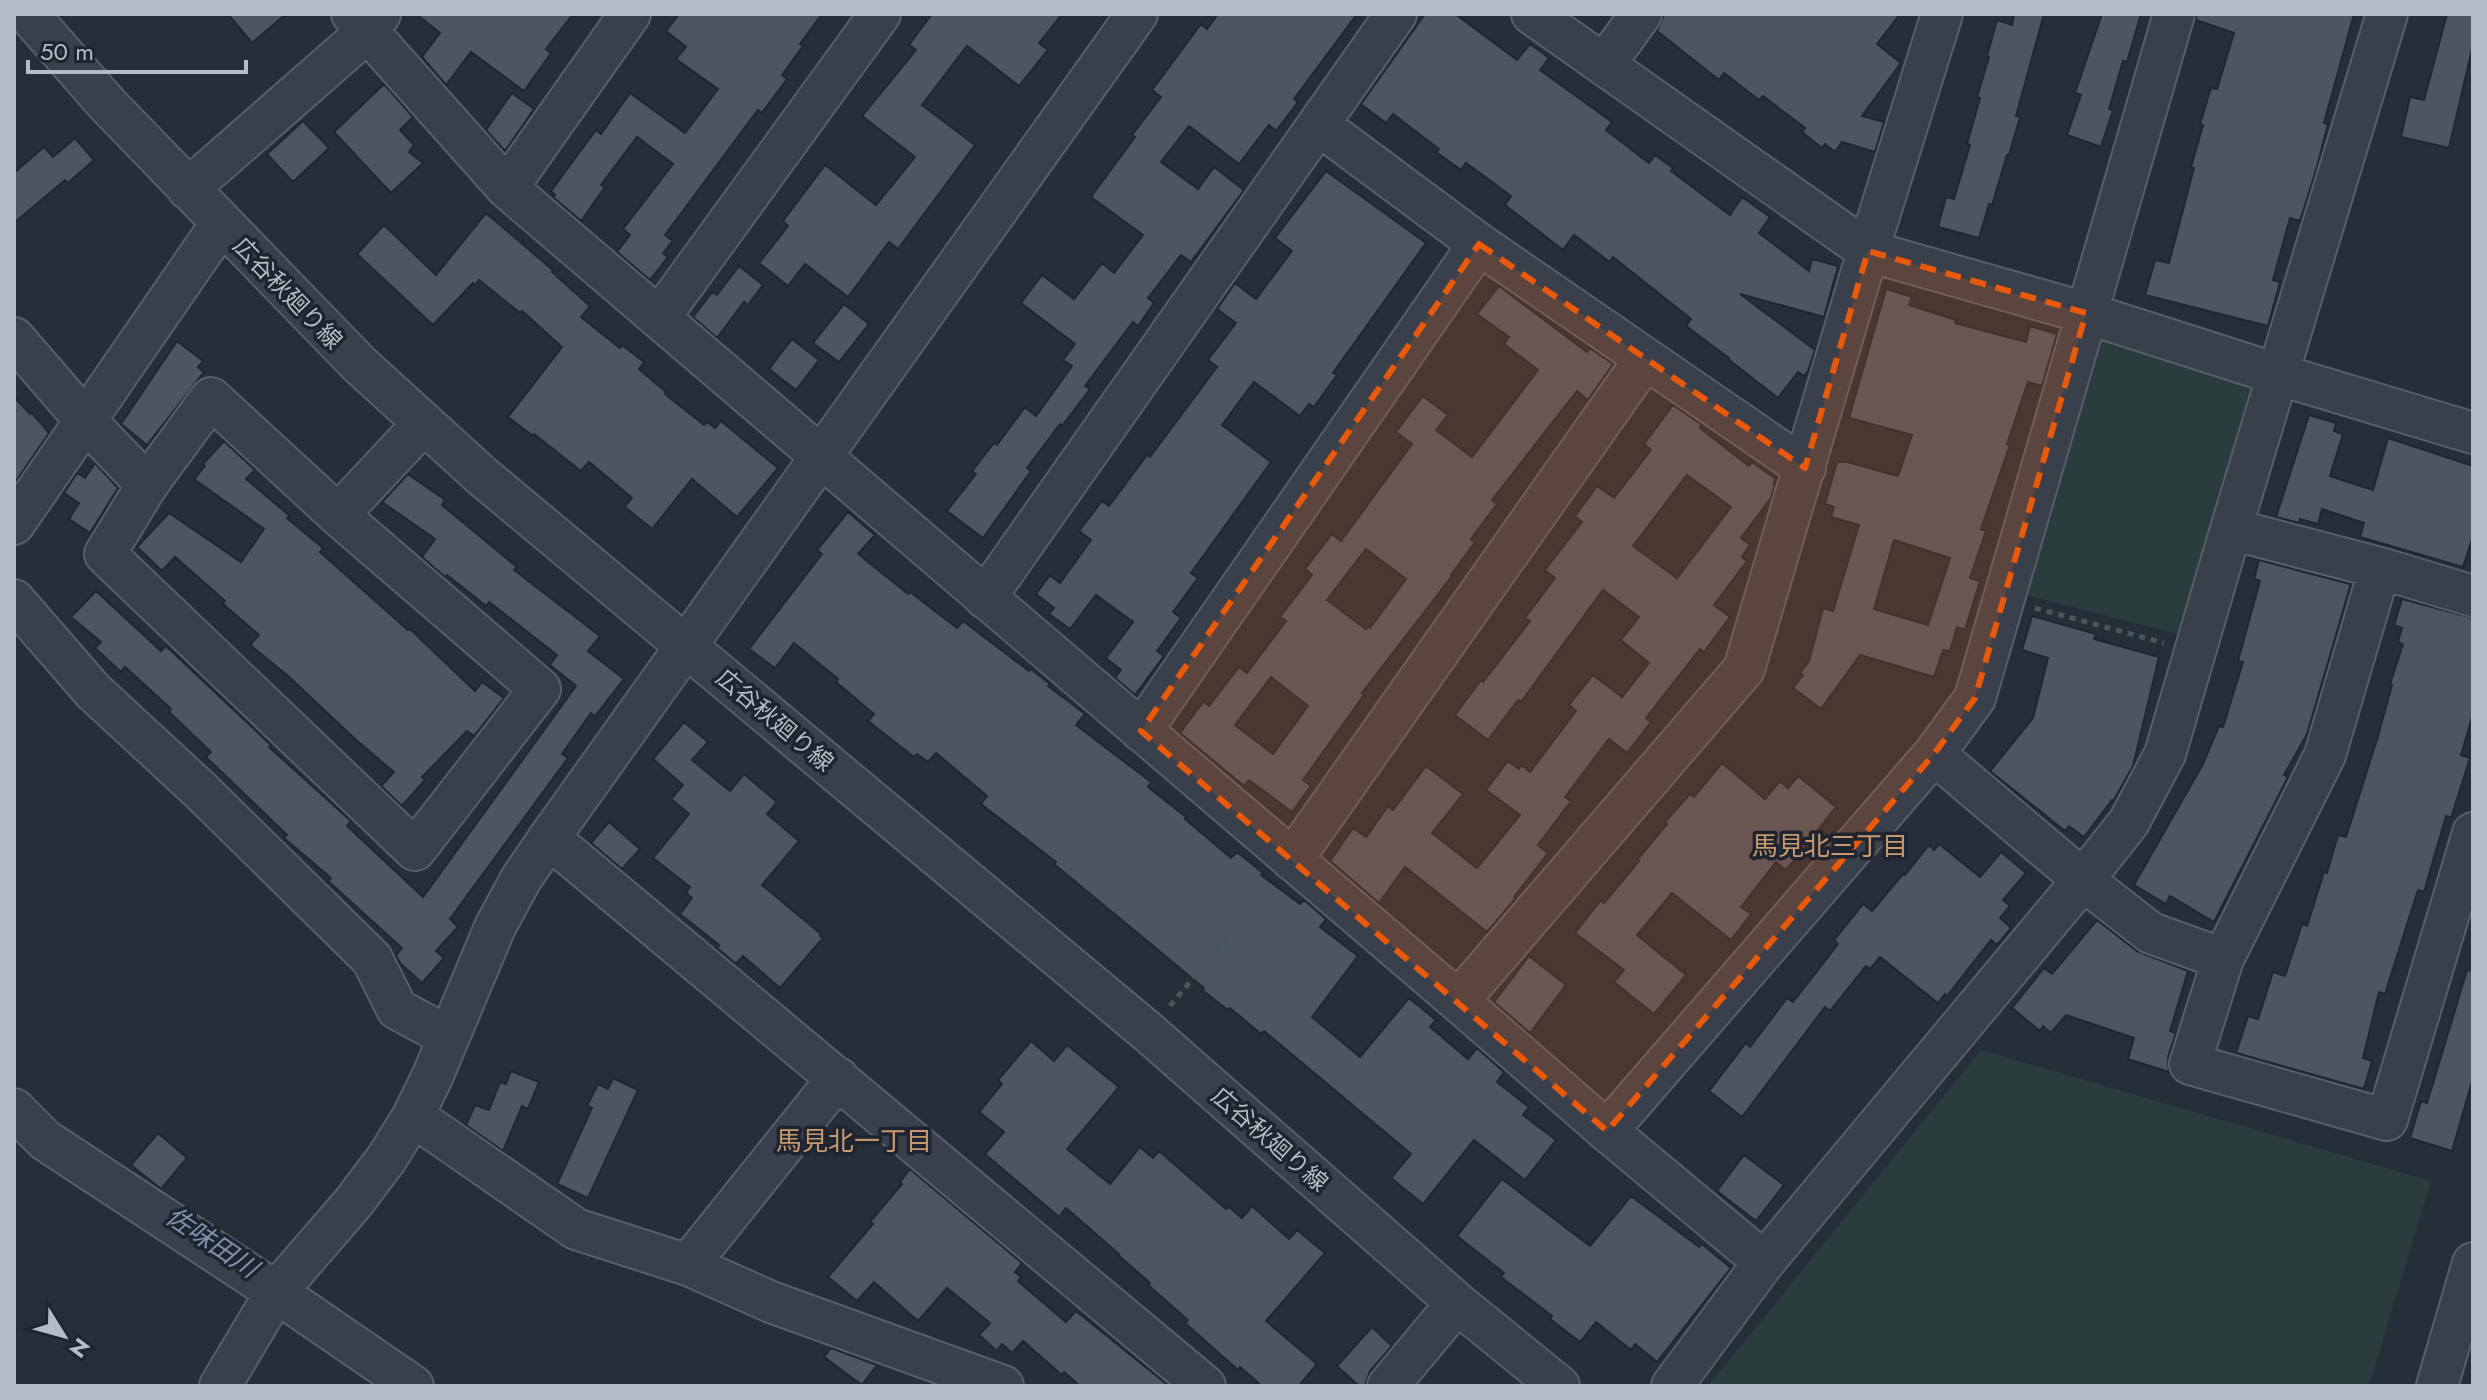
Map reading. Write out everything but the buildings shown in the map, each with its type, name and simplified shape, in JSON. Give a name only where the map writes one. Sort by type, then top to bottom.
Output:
[{"type":"street","name":"広谷秋廻り線","points":[[28,14],[107,104],[221,224],[359,364],[482,476],[1148,1032],[1457,1303],[1559,1386]]},
{"type":"street","points":[[507,188],[630,14]]},
{"type":"street","points":[[659,318],[880,14]]},
{"type":"street","points":[[220,1386],[276,1292],[353,1203],[387,1158],[413,1116],[495,927],[521,879],[1137,14]]},
{"type":"street","points":[[985,598],[1396,14]]},
{"type":"street","points":[[1532,14],[1868,251],[2086,313],[2277,374],[2470,423]]},
{"type":"street","points":[[1604,65],[1641,14]]},
{"type":"street","points":[[1458,1001],[1744,669],[1942,14]]},
{"type":"street","points":[[1607,1131],[1934,754],[1975,698],[2174,14]]},
{"type":"street","points":[[1672,1386],[1764,1262],[2129,822],[2165,754],[2387,14]]},
{"type":"street","points":[[188,189],[366,20],[507,188],[1764,1262]]},
{"type":"street","points":[[1319,125],[1479,244],[1805,468]]},
{"type":"street","points":[[14,524],[221,224]]},
{"type":"street","points":[[1141,731],[1479,244]]},
{"type":"street","points":[[14,338],[84,419],[147,485]]},
{"type":"street","points":[[1292,860],[1645,359]]},
{"type":"street","points":[[211,398],[338,515],[540,689],[415,850],[105,554],[147,485],[211,398]]},
{"type":"street","points":[[338,515],[424,423]]},
{"type":"street","points":[[2231,529],[2473,596]]},
{"type":"street","points":[[2380,568],[2325,755],[2223,959],[2190,1064],[2387,1120],[2473,833]]},
{"type":"street","points":[[14,600],[93,691],[200,790],[372,959],[397,1009],[449,1037]]},
{"type":"street","points":[[1934,754],[2151,933],[2223,959]]},
{"type":"street","points":[[549,838],[1205,1386]]},
{"type":"street","points":[[688,1265],[838,1078]]},
{"type":"street","points":[[14,1109],[45,1140],[413,1386]]},
{"type":"street","points":[[413,1116],[576,1229],[688,1265],[771,1302],[1003,1386]]},
{"type":"street","points":[[2437,1386],[2473,1263]]},
{"type":"street","points":[[1388,1386],[1457,1303]]},
{"type":"path","points":[[2003,599],[2195,652]]},
{"type":"path","points":[[1148,1032],[1292,860]]},
{"type":"highlighted area","points":[[1479,244],[1805,468],[1868,251],[2086,313],[1975,698],[1934,754],[1607,1131],[1141,731]]},
{"type":"shaded area","points":[[2096,335],[2262,388],[2189,637],[2018,593]]},
{"type":"shaded area","points":[[1981,1050],[2431,1181],[2369,1386],[1708,1386]]},
{"type":"district","name":"馬見北三丁目","points":[[1830,846]]},
{"type":"district","name":"馬見北一丁目","points":[[854,1141]]},
{"type":"water label","name":"佐味田川","points":[[212,1242]]}]
